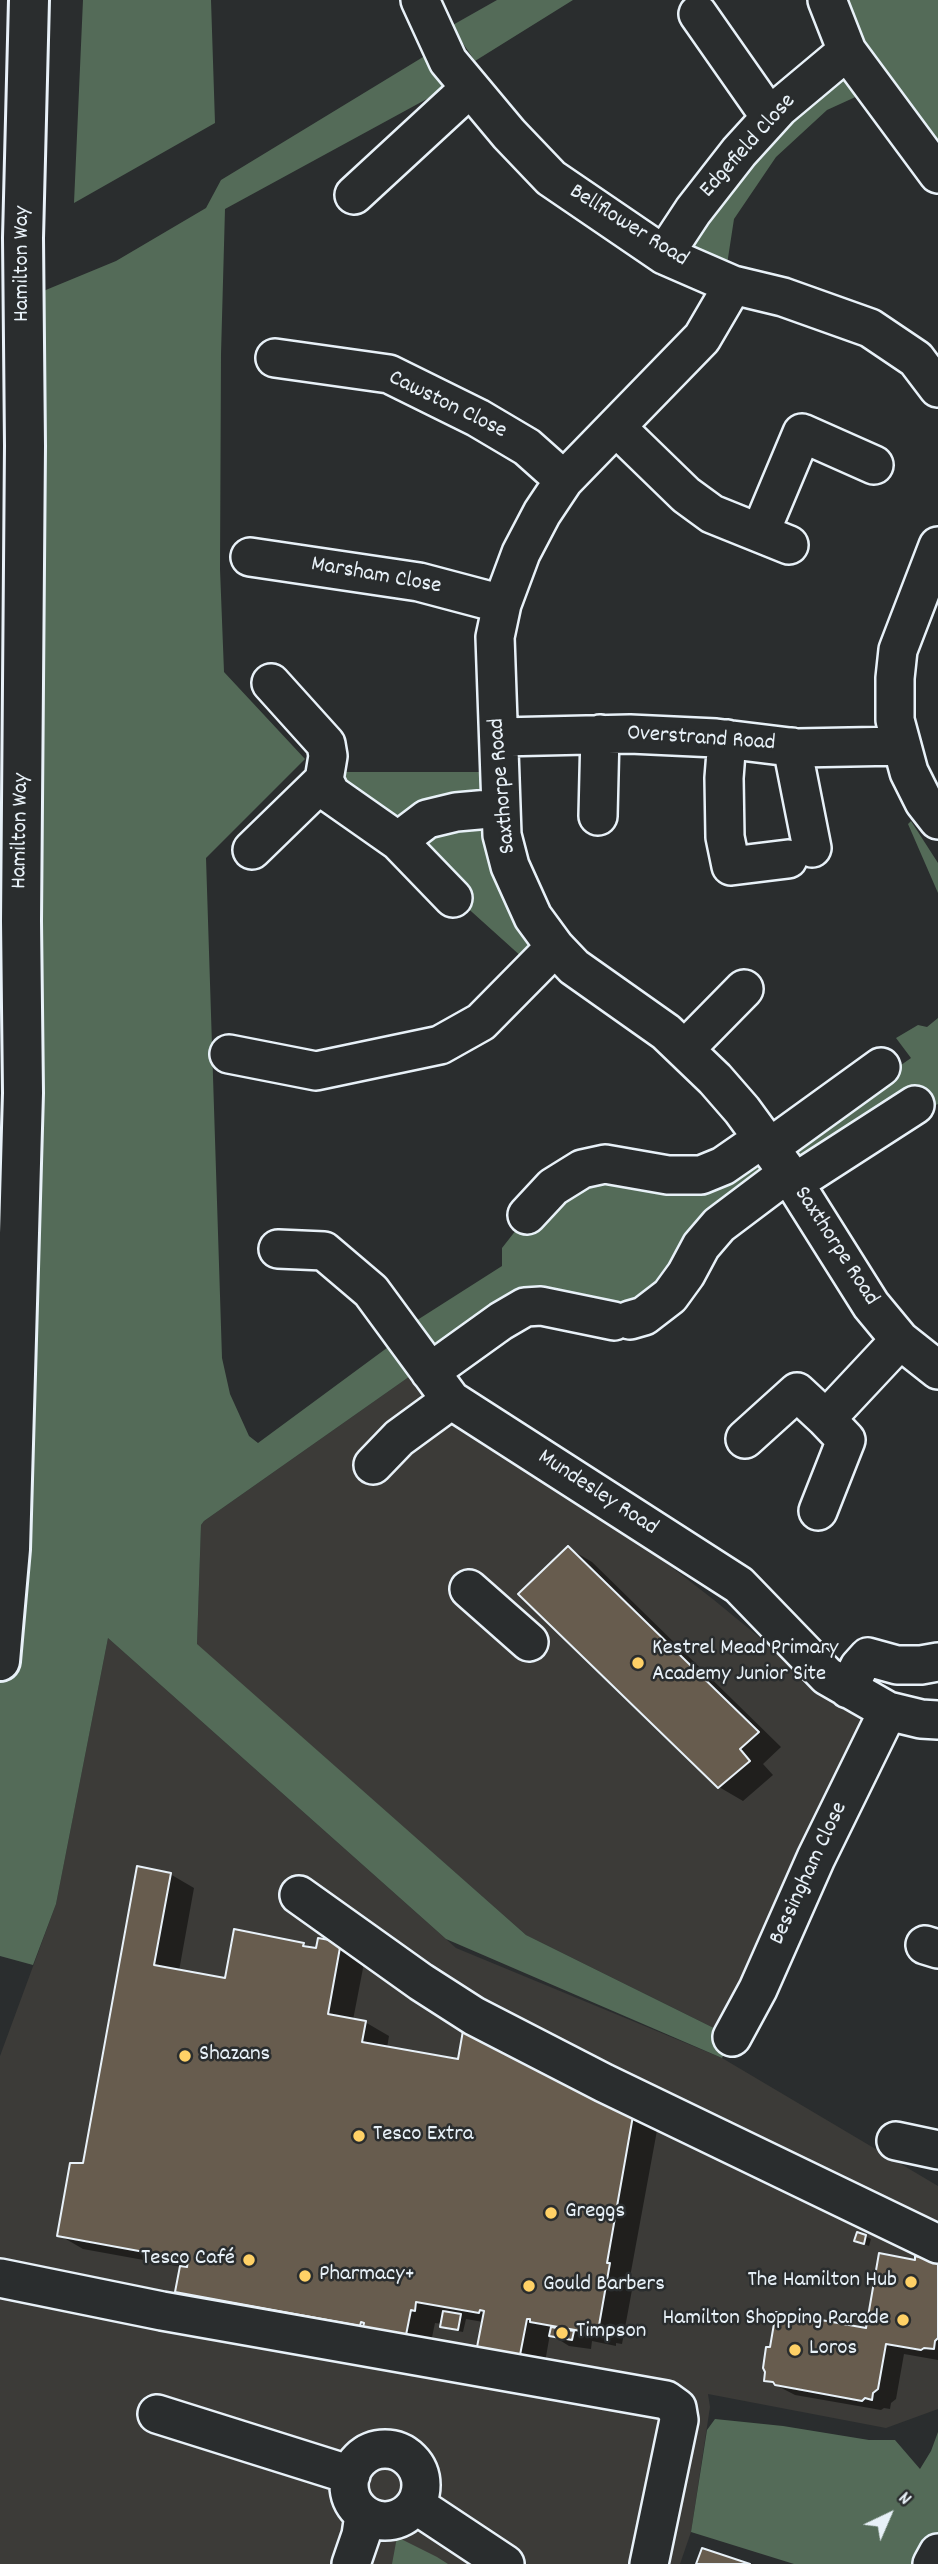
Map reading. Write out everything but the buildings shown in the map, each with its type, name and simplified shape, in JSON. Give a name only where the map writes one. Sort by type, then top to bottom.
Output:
[{"type":"highway","name":"Hamilton Way","points":[[0,1661],[10,1549],[23,1093],[23,238],[29,0]]},
{"type":"street","name":"Bellflower Road","points":[[420,0],[448,61],[551,178],[664,255],[733,285],[783,297],[870,328],[916,359],[938,388]]},
{"type":"street","points":[[827,0],[847,51],[938,174]]},
{"type":"street","points":[[698,14],[770,117]]},
{"type":"street","name":"Edgefield Close","points":[[664,255],[692,211],[770,117],[847,51]]},
{"type":"street","points":[[354,195],[470,88]]},
{"type":"street","name":"Saxthorpe Road","points":[[733,285],[702,338],[564,481],[541,513],[521,553],[502,604],[495,637],[502,835],[510,866],[533,917],[555,947],[574,967],[666,1032],[742,1110],[872,1305],[900,1340],[938,1370]]},
{"type":"street","name":"Cawston Close","points":[[275,358],[389,374],[478,418],[527,447],[564,481]]},
{"type":"street","points":[[616,427],[686,495],[712,514],[774,539],[802,433],[874,465]]},
{"type":"street","points":[[938,547],[898,650],[895,720],[908,772],[924,802],[938,820]]},
{"type":"street","name":"Marsham Close","points":[[250,557],[419,582],[502,604]]},
{"type":"street","points":[[271,683],[326,744],[328,756],[324,780],[331,794],[398,841],[453,898]]},
{"type":"street","points":[[598,816],[600,734]]},
{"type":"street","name":"Overstrand Road","points":[[500,737],[600,734],[727,739],[792,747],[901,746]]},
{"type":"street","points":[[727,739],[724,778],[725,837],[731,866],[800,853],[792,747]]},
{"type":"street","points":[[252,850],[324,780]]},
{"type":"street","points":[[398,841],[428,819],[456,812],[501,808]]},
{"type":"street","points":[[229,1054],[316,1071],[440,1045],[481,1022],[555,947]]},
{"type":"street","points":[[685,1049],[744,989]]},
{"type":"street","points":[[373,1465],[500,1321],[525,1307],[541,1306],[622,1320],[644,1316],[670,1296],[686,1275],[701,1246],[719,1224],[778,1161],[881,1067]]},
{"type":"street","points":[[527,1215],[553,1187],[582,1169],[605,1164],[668,1175],[702,1175],[723,1166],[778,1161],[915,1105]]},
{"type":"street","name":"Mundesley Road","points":[[278,1249],[324,1251],[371,1290],[440,1386],[739,1585],[827,1676],[888,1712],[938,1720]]},
{"type":"street","points":[[826,1419],[900,1340]]},
{"type":"street","points":[[745,1439],[797,1392],[826,1419],[846,1440],[818,1511]]},
{"type":"street","points":[[469,1589],[529,1642]]},
{"type":"street","points":[[848,1689],[859,1667],[868,1657],[897,1665],[921,1665],[938,1661]]},
{"type":"street","name":"Bessingham Close","points":[[732,2037],[758,1989],[816,1858],[888,1712]]},
{"type":"street","points":[[299,1895],[421,1982],[474,2016],[604,2083],[938,2244]]},
{"type":"street","points":[[896,2141],[938,2150]]},
{"type":"street","points":[[0,2278],[162,2311],[666,2400],[677,2408],[678,2420],[649,2564]]},
{"type":"street","points":[[157,2414],[351,2474]]},
{"type":"street","points":[[351,2564],[361,2535],[389,2514],[420,2494],[421,2482],[411,2461],[402,2453],[379,2450],[367,2454],[351,2474],[351,2495],[356,2506],[389,2514],[505,2564]]},
{"type":"street","points":[[373,2564],[389,2514]]},
{"type":"street","points":[[932,2564],[938,2553]]},
{"type":"shaded area","points":[[423,1367],[877,1734],[732,2037],[526,1935],[197,1645],[201,1525],[204,1521]]},
{"type":"shaded area","points":[[108,1638],[456,1948],[722,2058],[938,2186],[938,2409],[886,2428],[708,2394],[710,2407],[691,2532],[680,2564],[0,2564],[0,2056],[56,1904]]},
{"type":"green space","points":[[83,0],[211,0],[215,123],[74,203]]},
{"type":"green space","points":[[497,0],[573,0],[475,61],[451,26]]},
{"type":"green space","points":[[837,0],[938,0],[938,149],[873,89],[827,110],[776,157],[734,219],[724,284],[664,255],[839,57]]},
{"type":"green space","points":[[428,54],[447,88],[225,209],[220,569],[224,672],[305,759],[206,858],[222,1358],[230,1394],[249,1436],[258,1443],[399,1339],[423,1367],[204,1521],[201,1525],[197,1644],[526,1935],[732,2037],[722,2058],[446,1939],[108,1638],[56,1904],[33,1965],[0,1956],[0,1613],[24,299],[116,261],[206,208],[221,180]]},
{"type":"green space","points":[[338,772],[490,772],[534,947],[523,958],[341,789]]},
{"type":"green space","points":[[911,821],[938,863],[938,893],[908,824]]},
{"type":"green space","points":[[938,1018],[938,1104],[805,1168],[789,1144],[911,1058],[896,1038],[918,1025],[927,1027]]},
{"type":"green space","points":[[752,1155],[777,1186],[636,1312],[536,1294],[430,1362],[400,1331],[502,1266],[502,1248],[520,1225],[574,1186]]},
{"type":"green space","points":[[715,2419],[783,2426],[869,2440],[895,2440],[920,2469],[938,2432],[938,2564],[794,2564],[691,2532],[707,2430]]},
{"type":"green space","points":[[397,2537],[437,2557],[448,2564],[392,2564]]},
{"type":"place","name":"Kestrel Mead Primary Academy Junior Site","points":[[638,1663]]},
{"type":"place","name":"Shazans","points":[[185,2056]]},
{"type":"place","name":"Tesco Extra","points":[[359,2136]]},
{"type":"place","name":"Greggs","points":[[551,2213]]},
{"type":"place","name":"Tesco Café","points":[[249,2260]]},
{"type":"place","name":"Pharmacy+","points":[[305,2276]]},
{"type":"place","name":"The Hamilton Hub","points":[[911,2282]]},
{"type":"place","name":"Gould Barbers","points":[[529,2286]]},
{"type":"place","name":"Hamilton Shopping Parade","points":[[903,2320]]},
{"type":"place","name":"Timpson","points":[[562,2333]]},
{"type":"place","name":"Loros","points":[[795,2350]]}]
